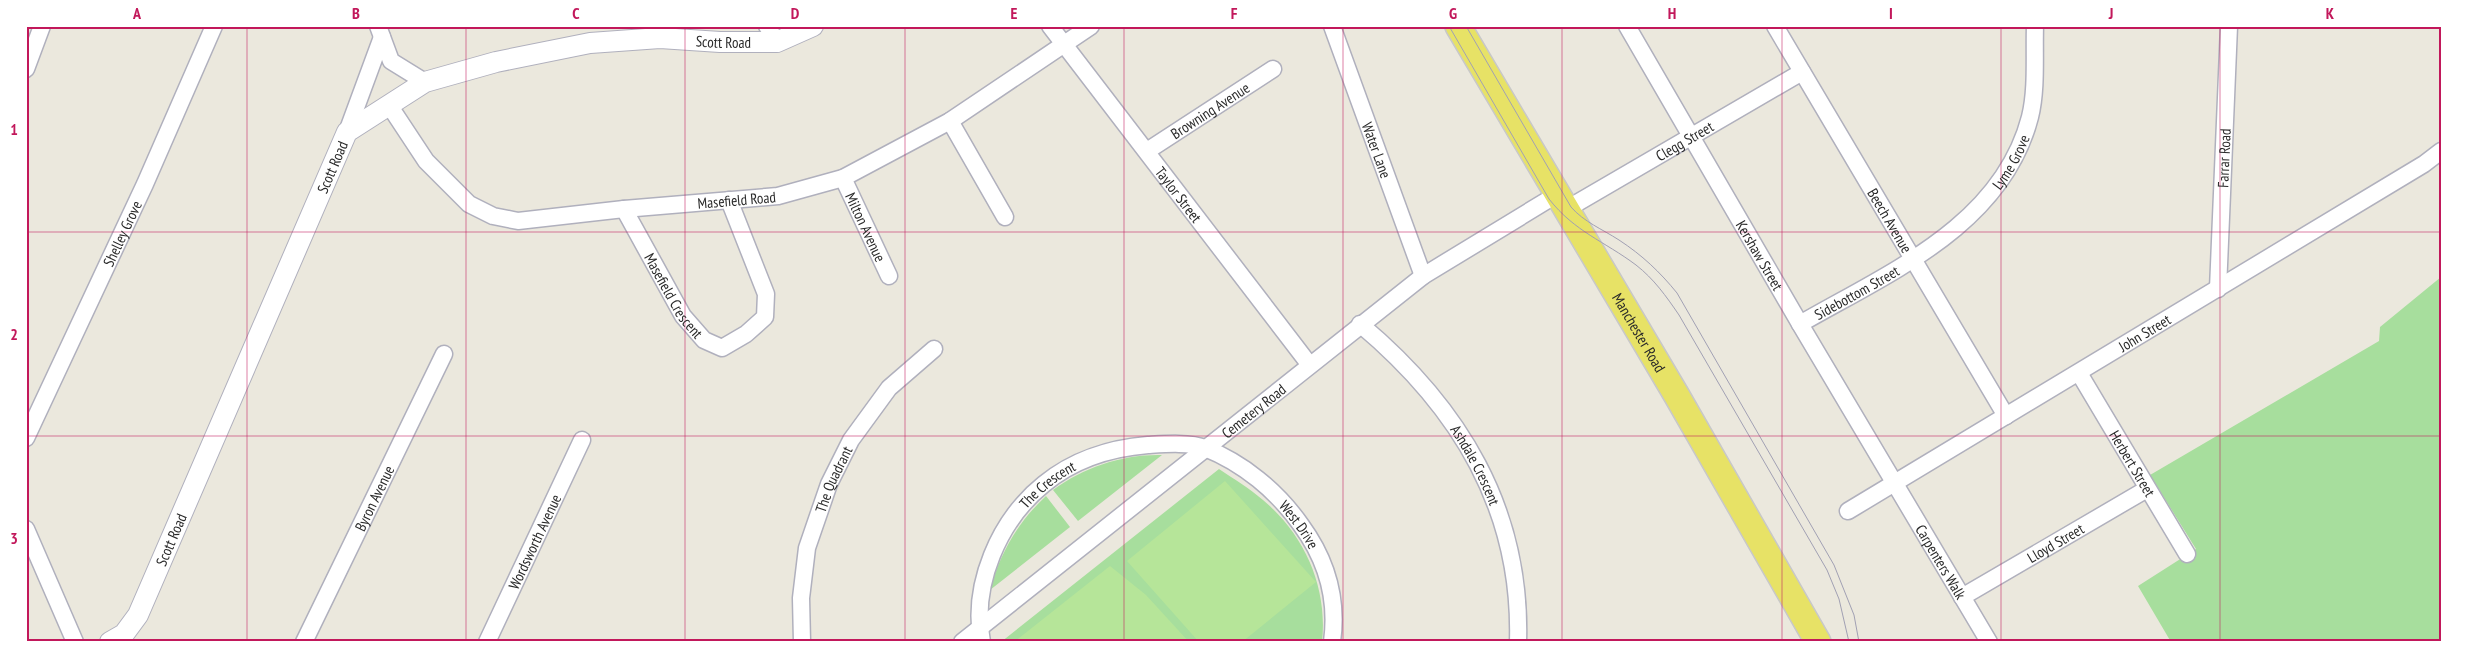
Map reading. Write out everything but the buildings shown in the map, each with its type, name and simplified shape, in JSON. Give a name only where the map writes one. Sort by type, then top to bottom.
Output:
[{"type":"main road","name":"Manchester Road","points":[[1458,26],[1677,396],[1818,642]]},
{"type":"street","points":[[26,69],[42,26]]},
{"type":"street","name":"Shelley Grove","points":[[26,438],[145,184],[214,26]]},
{"type":"street","name":"Scott Road","points":[[110,642],[124,634],[138,614],[347,132],[425,82],[496,62],[590,43],[660,38],[720,42],[813,26]]},
{"type":"street","name":"Taylor Street","points":[[1050,26],[1309,364]]},
{"type":"street","name":"Masefield Road","points":[[389,105],[426,161],[469,204],[492,216],[518,222],[624,209],[778,196],[843,178],[950,121],[1091,26]]},
{"type":"street","name":"Water Lane","points":[[1332,26],[1423,276]]},
{"type":"street","name":"Kershaw Street","points":[[1627,26],[1894,483]]},
{"type":"street","name":"Beech Avenue","points":[[1775,26],[2006,416]]},
{"type":"street","name":"Lyme Grove","points":[[1913,258],[1942,239],[1970,216],[1993,192],[2006,174],[2030,117],[2035,26]]},
{"type":"street","name":"Farrar Road","points":[[2218,289],[2229,26]]},
{"type":"street","points":[[380,32],[390,61],[425,82]]},
{"type":"street","points":[[347,132],[380,32]]},
{"type":"street","name":"Browning Avenue","points":[[1147,151],[1272,69]]},
{"type":"street","name":"Clegg Street","points":[[1561,202],[1691,137],[1802,72]]},
{"type":"street","points":[[950,121],[1005,217]]},
{"type":"street","name":"John Street","points":[[1848,511],[2424,164],[2441,151]]},
{"type":"street","name":"Milton Avenue","points":[[843,178],[889,276]]},
{"type":"street","name":"Masefield Crescent","points":[[624,209],[683,316],[704,340],[722,348],[746,334],[765,317],[766,294],[730,200]]},
{"type":"street","name":"Cemetery Road","points":[[962,642],[981,635],[1204,448],[1423,276],[1561,202]]},
{"type":"street","name":"Sidebottom Street","points":[[1800,324],[1913,258]]},
{"type":"street","name":"Ashdale Crescent","points":[[1360,324],[1415,374],[1446,411],[1469,447],[1500,514],[1510,549],[1517,593],[1518,642]]},
{"type":"street","name":"The Quadrant","points":[[802,642],[802,598],[807,548],[829,484],[851,440],[889,388],[934,349]]},
{"type":"street","name":"Byron Avenue","points":[[304,642],[444,354]]},
{"type":"street","name":"Herbert Street","points":[[2079,373],[2187,554]]},
{"type":"street","name":"Wordsworth Avenue","points":[[487,642],[582,440]]},
{"type":"street","name":"The Crescent","points":[[981,635],[982,588],[990,560],[1000,537],[1019,508],[1044,483],[1074,465],[1098,454],[1124,447],[1170,444],[1204,448]]},
{"type":"street","name":"West Drive","points":[[1204,448],[1245,470],[1272,489],[1311,538],[1325,567],[1332,593],[1334,628],[1332,642]]},
{"type":"street","name":"Carpenters Walk","points":[[1894,483],[1989,642]]},
{"type":"street","name":"Lloyd Street","points":[[1962,597],[2147,488]]},
{"type":"street","points":[[26,529],[75,642]]},
{"type":"green space","points":[[2441,277],[2441,642],[2171,642],[2138,586],[2196,549],[2150,475],[2379,341],[2380,327]]},
{"type":"green space","points":[[1162,455],[1078,521],[1053,490],[1078,475],[1105,464],[1133,457]]},
{"type":"green space","points":[[1219,469],[1263,500],[1291,529],[1302,546],[1317,583],[1321,602],[1322,642],[1001,642]]},
{"type":"green space","points":[[1225,481],[1316,582],[1242,642],[1199,642],[1127,561]]},
{"type":"green space","points":[[1046,496],[1070,527],[990,590],[999,563],[1011,539],[1027,516]]},
{"type":"green space","points":[[1110,566],[1146,595],[1189,642],[1014,642]]},
{"type":"tram line","points":[[1449,26],[1549,199],[1569,220],[1642,270],[1659,288],[1679,315],[1827,570],[1839,599],[1849,642]]},
{"type":"tram line","points":[[1466,26],[1571,207],[1587,221],[1619,240],[1643,258],[1677,293],[1834,565],[1854,615],[1859,642]]}]
